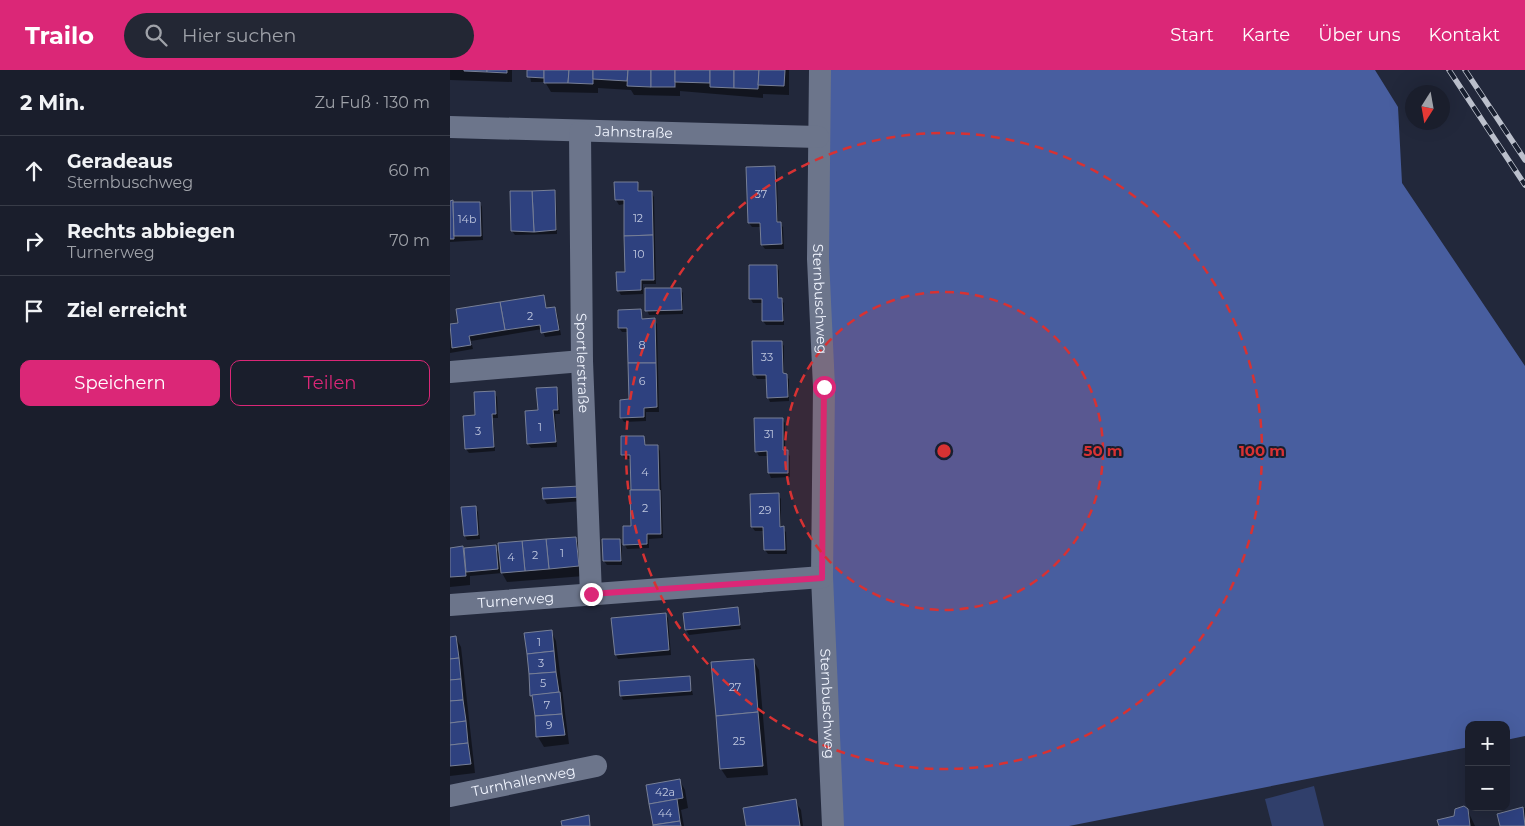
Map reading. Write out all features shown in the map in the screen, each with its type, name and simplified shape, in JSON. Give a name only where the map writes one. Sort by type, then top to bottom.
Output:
[{"type":"street","name":"Sternbuschweg","points":[[820,70],[818,259],[824,387],[822,578],[833,826]]},
{"type":"street","name":"Jahnstraße","points":[[450,127],[818,137]]},
{"type":"street","name":"Sportlerstraße","points":[[580,132],[582,361],[591,594]]},
{"type":"street","points":[[450,372],[582,361]]},
{"type":"street","name":"Turnerweg","points":[[450,605],[822,578]]},
{"type":"street","name":"Turnhallenweg","points":[[450,796],[596,766]]},
{"type":"shaded area","points":[[821,70],[1375,70],[1398,107],[1402,183],[1525,366],[1525,736],[1510,739],[1510,721],[1465,721],[1465,748],[1069,826],[833,826]]},
{"type":"shaded area","points":[[1314,786],[1324,826],[1272,826],[1265,799]]},
{"type":"building","points":[[487,70],[487,72],[464,71]]},
{"type":"building","points":[[487,70],[507,70],[507,73],[487,72]]},
{"type":"building","points":[[527,70],[544,70],[544,78],[527,77]]},
{"type":"building","points":[[544,70],[569,70],[568,83],[544,83]]},
{"type":"building","points":[[569,70],[593,70],[593,84],[568,83]]},
{"type":"building","points":[[593,70],[628,70],[627,81],[593,79]]},
{"type":"building","points":[[628,70],[651,70],[651,87],[627,86]]},
{"type":"building","points":[[651,70],[675,70],[675,87],[651,87]]},
{"type":"building","points":[[675,70],[710,70],[710,83],[675,82]]},
{"type":"building","points":[[710,70],[734,70],[734,88],[710,87]]},
{"type":"building","points":[[734,70],[759,70],[758,89],[734,88]]},
{"type":"building","points":[[759,70],[785,70],[784,86],[758,85]]},
{"type":"building","points":[[775,166],[777,222],[781,222],[782,244],[761,245],[760,223],[748,223],[746,167]]},
{"type":"building","points":[[614,182],[638,182],[638,191],[652,191],[653,235],[624,236],[624,200],[615,200]]},
{"type":"building","points":[[555,190],[556,230],[534,232],[532,191]]},
{"type":"building","points":[[510,191],[532,191],[534,232],[511,231]]},
{"type":"building","points":[[453,200],[454,239],[450,239],[450,201]]},
{"type":"building","points":[[453,202],[480,202],[481,236],[454,236]]},
{"type":"building","points":[[653,235],[654,280],[641,280],[641,290],[617,291],[616,272],[625,272],[624,236]]},
{"type":"building","points":[[749,265],[777,265],[778,298],[782,298],[783,321],[762,321],[762,299],[749,299]]},
{"type":"building","points":[[645,288],[681,288],[682,310],[645,311]]},
{"type":"building","points":[[544,295],[546,308],[555,307],[559,330],[541,333],[540,325],[505,330],[500,302]]},
{"type":"building","points":[[500,302],[505,330],[469,336],[471,345],[452,348],[450,324],[458,323],[456,309]]},
{"type":"building","points":[[641,309],[642,319],[655,318],[656,363],[628,363],[627,328],[618,328],[618,310]]},
{"type":"building","points":[[752,341],[782,341],[783,373],[787,374],[788,397],[767,398],[766,375],[753,375]]},
{"type":"building","points":[[628,363],[656,363],[657,407],[644,408],[644,417],[620,418],[620,400],[629,399]]},
{"type":"building","points":[[557,387],[558,410],[553,410],[556,442],[527,444],[525,411],[538,410],[536,388]]},
{"type":"building","points":[[495,391],[496,414],[492,414],[494,447],[465,449],[463,416],[475,415],[474,392]]},
{"type":"building","points":[[754,418],[783,418],[783,450],[788,450],[788,473],[768,473],[767,451],[755,452]]},
{"type":"building","points":[[621,436],[644,436],[645,445],[658,445],[659,490],[631,490],[630,455],[621,455]]},
{"type":"building","points":[[580,486],[581,497],[543,499],[542,488]]},
{"type":"building","points":[[630,490],[660,490],[661,534],[647,534],[647,544],[623,545],[623,526],[631,526]]},
{"type":"building","points":[[779,493],[780,527],[784,526],[785,550],[764,550],[763,527],[751,527],[750,494]]},
{"type":"building","points":[[476,506],[478,535],[464,536],[461,507]]},
{"type":"building","points":[[576,537],[579,566],[549,569],[546,539]]},
{"type":"building","points":[[546,539],[549,569],[525,571],[522,541]]},
{"type":"building","points":[[602,539],[620,539],[621,561],[603,561]]},
{"type":"building","points":[[522,541],[525,571],[501,573],[498,543]]},
{"type":"building","points":[[496,545],[498,569],[466,572],[464,548]]},
{"type":"building","points":[[463,546],[466,576],[450,577],[450,548]]},
{"type":"building","points":[[738,607],[740,625],[685,630],[683,613]]},
{"type":"building","points":[[666,613],[669,650],[615,655],[611,618]]},
{"type":"building","points":[[552,630],[554,651],[527,654],[524,633]]},
{"type":"building","points":[[456,636],[459,658],[450,659],[450,637]]},
{"type":"building","points":[[554,651],[556,672],[529,674],[527,654]]},
{"type":"building","points":[[459,658],[461,679],[450,680],[450,659]]},
{"type":"building","points":[[754,659],[758,712],[716,716],[711,662]]},
{"type":"building","points":[[556,672],[559,692],[530,696],[529,674]]},
{"type":"building","points":[[690,676],[691,691],[620,696],[619,681]]},
{"type":"building","points":[[461,679],[463,700],[450,701],[450,680]]},
{"type":"building","points":[[560,692],[562,714],[535,716],[532,695]]},
{"type":"building","points":[[463,700],[466,721],[450,723],[450,701]]},
{"type":"building","points":[[758,712],[763,766],[720,769],[716,716]]},
{"type":"building","points":[[562,714],[565,735],[536,737],[535,716]]},
{"type":"building","points":[[466,721],[468,743],[450,745],[450,723]]},
{"type":"building","points":[[468,743],[471,764],[450,766],[450,745]]},
{"type":"building","points":[[680,779],[683,798],[649,804],[646,785]]},
{"type":"building","points":[[677,799],[680,821],[653,825],[649,804]]},
{"type":"building","points":[[796,799],[800,826],[746,826],[743,808]]},
{"type":"building","points":[[1465,807],[1465,811],[1468,811],[1470,826],[1439,826],[1437,820],[1454,816],[1455,809]]},
{"type":"building","points":[[1523,807],[1525,826],[1500,826],[1497,814]]},
{"type":"building","points":[[589,815],[590,826],[562,826],[561,821]]},
{"type":"building","points":[[680,821],[681,826],[653,826],[653,825]]},
{"type":"railway","points":[[1449,70],[1525,185]]},
{"type":"railway","points":[[1465,70],[1525,160]]},
{"type":"route","points":[[591,594],[822,578],[824,387]]}]
